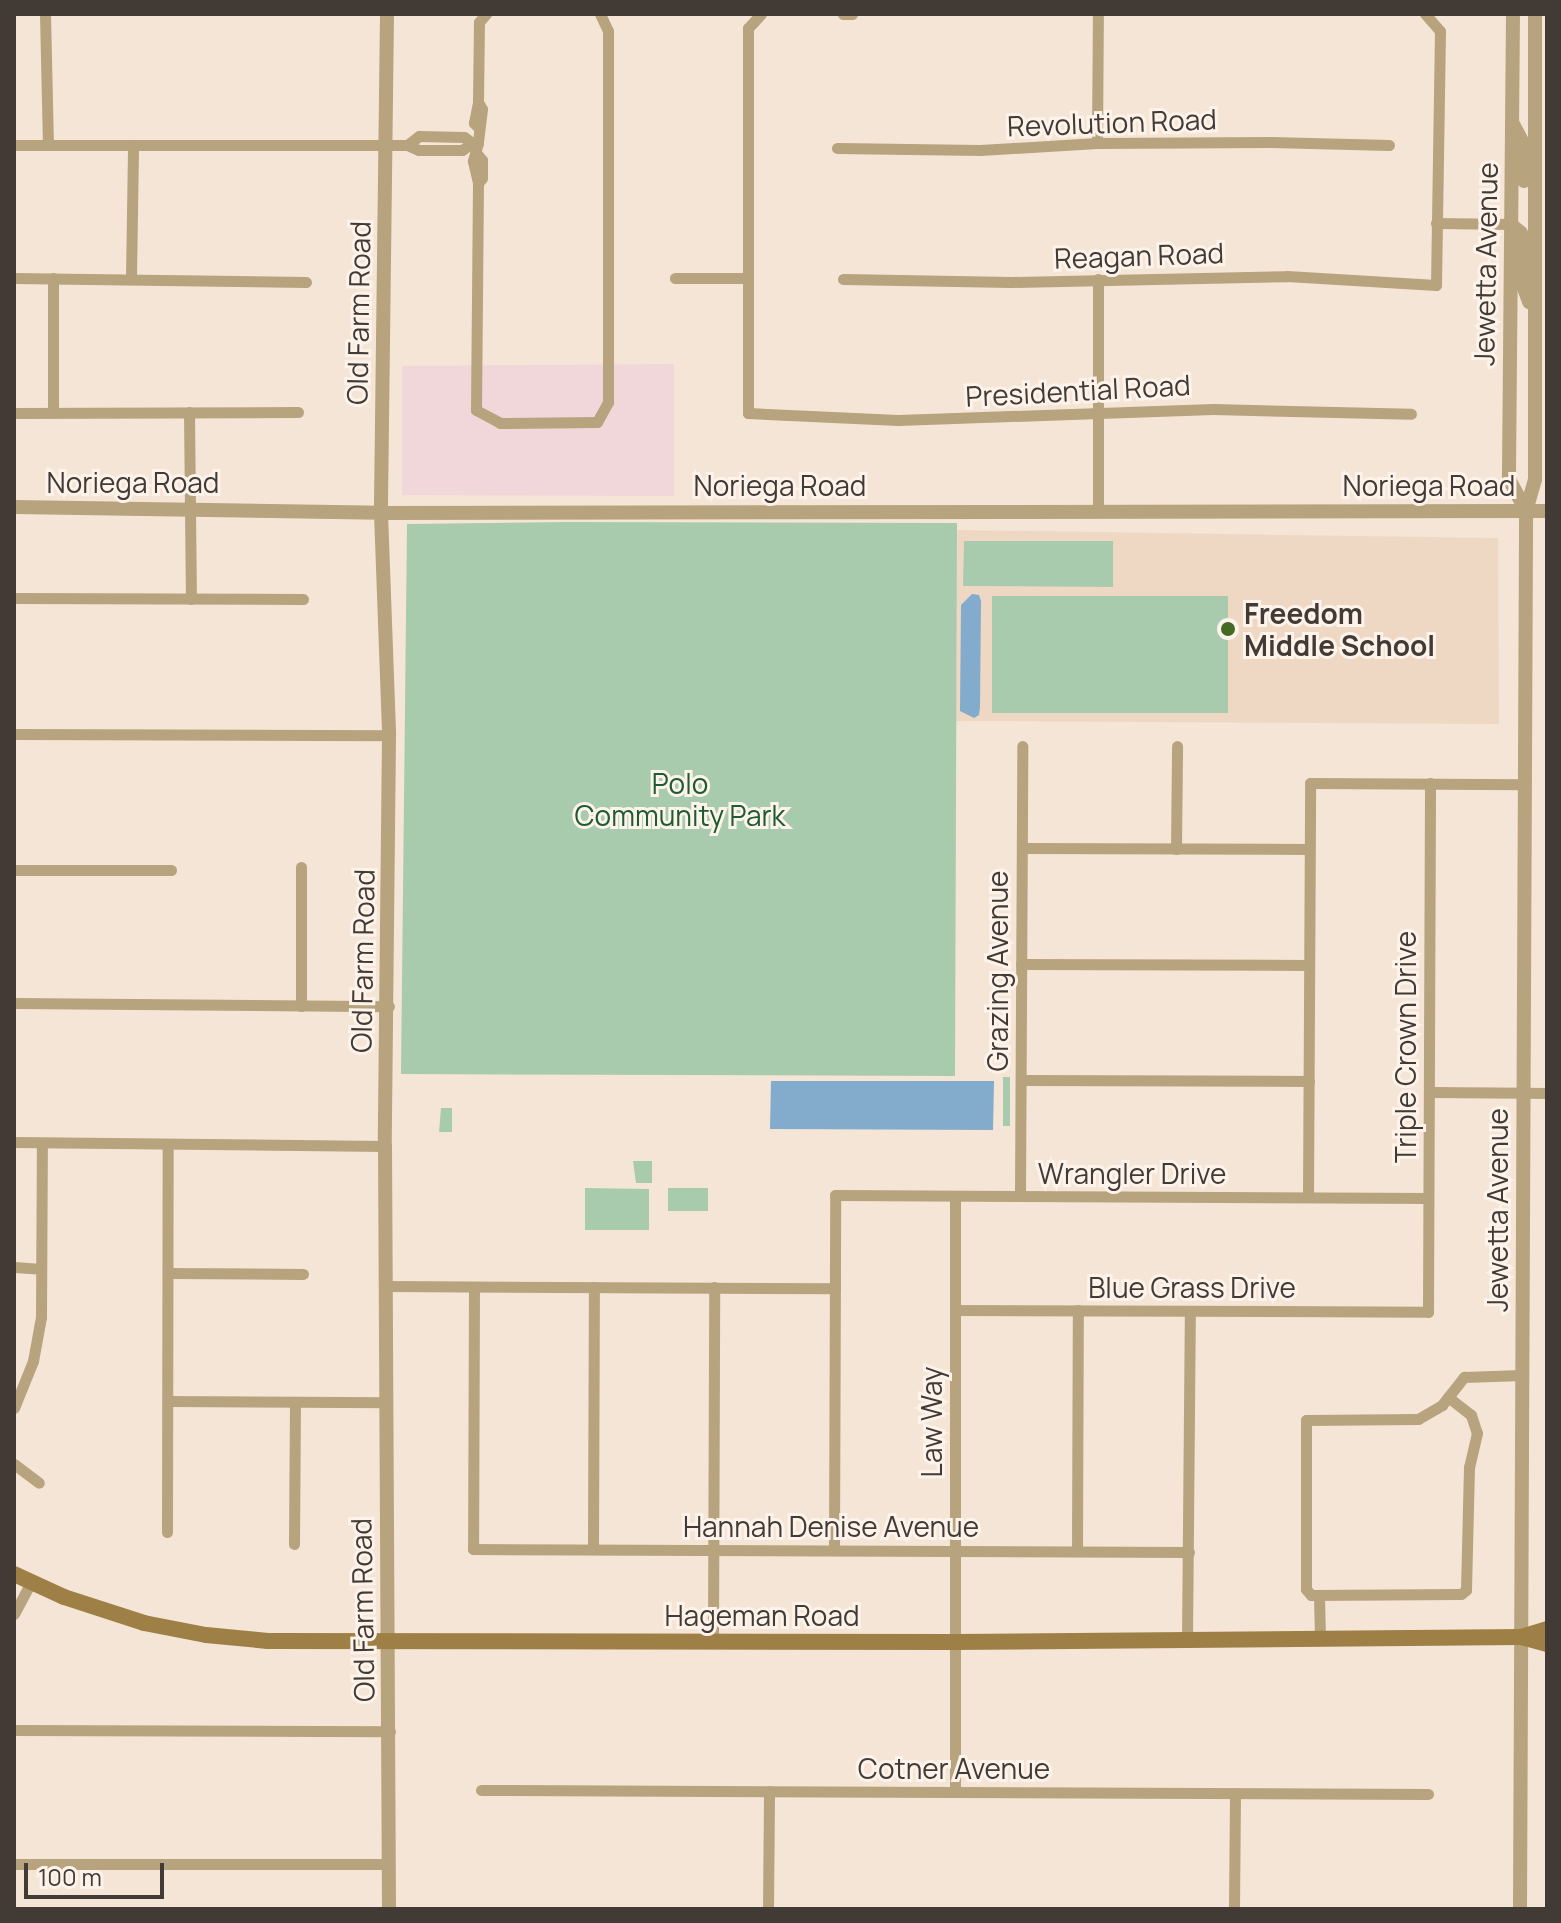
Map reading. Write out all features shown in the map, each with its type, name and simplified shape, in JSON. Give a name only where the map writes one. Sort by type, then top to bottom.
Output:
[{"type":"main road","name":"Hageman Road","points":[[14,1574],[104,1612],[190,1633],[268,1641],[955,1642],[1521,1637],[1547,1644]]},
{"type":"main road","name":"Hageman Road","points":[[1521,1637],[1547,1629]]},
{"type":"street","points":[[45,14],[48,145]]},
{"type":"street","name":"Old Farm Road","points":[[387,14],[381,513],[389,735],[389,1006],[385,1146],[389,1909]]},
{"type":"street","points":[[486,14],[479,22],[478,102],[482,109],[482,123],[478,127],[473,161],[478,183],[476,410],[500,423],[597,422],[608,402],[608,31],[600,14]]},
{"type":"street","points":[[843,14],[852,14]]},
{"type":"street","points":[[1097,143],[1098,14]]},
{"type":"street","name":"Jewetta Avenue","points":[[1513,14],[1509,479],[1526,511]]},
{"type":"street","name":"Jewetta Avenue","points":[[1520,1909],[1526,511],[1535,479],[1534,313],[1540,224],[1535,14]]},
{"type":"street","points":[[675,278],[748,278],[748,28],[759,16]]},
{"type":"street","points":[[1428,18],[1440,31],[1436,223],[1510,224],[1521,233],[1524,288],[1534,313]]},
{"type":"street","points":[[1513,124],[1524,145],[1525,205],[1540,224]]},
{"type":"street","name":"Revolution Road","points":[[837,148],[980,150],[1097,143],[1389,145]]},
{"type":"street","points":[[14,145],[407,145],[419,150],[476,147]]},
{"type":"street","points":[[131,277],[133,145]]},
{"type":"street","name":"Reagan Road","points":[[843,279],[936,282],[1287,276],[1436,285],[1436,223]]},
{"type":"street","points":[[14,278],[131,277],[306,282]]},
{"type":"street","points":[[53,278],[53,412]]},
{"type":"street","name":"Presidential Road","points":[[748,278],[748,413],[898,420],[1288,409],[1411,414]]},
{"type":"street","points":[[1098,279],[1098,510]]},
{"type":"street","points":[[189,412],[191,599]]},
{"type":"street","points":[[14,413],[298,412]]},
{"type":"street","name":"Noriega Road","points":[[14,507],[381,513],[1547,511]]},
{"type":"street","points":[[14,598],[303,599]]},
{"type":"street","points":[[14,734],[389,735]]},
{"type":"street","name":"Grazing Avenue","points":[[1020,1196],[1022,746]]},
{"type":"street","points":[[1176,849],[1177,746]]},
{"type":"street","points":[[1308,1197],[1310,783],[1525,784]]},
{"type":"street","name":"Triple Crown Drive","points":[[1428,1312],[1430,783]]},
{"type":"street","points":[[1022,848],[1309,849]]},
{"type":"street","points":[[301,867],[301,1006]]},
{"type":"street","points":[[14,870],[171,870]]},
{"type":"street","points":[[1021,964],[1309,965]]},
{"type":"street","points":[[14,1003],[389,1006]]},
{"type":"street","points":[[1021,1080],[1309,1081]]},
{"type":"street","points":[[1429,1092],[1547,1093]]},
{"type":"street","points":[[14,1142],[385,1146]]},
{"type":"street","points":[[14,1408],[27,1379],[38,1340],[42,1144]]},
{"type":"street","points":[[167,1532],[168,1145]]},
{"type":"street","name":"Wrangler Drive","points":[[835,1288],[835,1195],[1428,1198]]},
{"type":"street","name":"Law Way","points":[[955,1196],[955,1792]]},
{"type":"street","points":[[14,1267],[41,1269]]},
{"type":"street","points":[[168,1273],[303,1274]]},
{"type":"street","points":[[387,1286],[835,1288],[834,1550]]},
{"type":"street","name":"Hannah Denise Avenue","points":[[474,1287],[473,1549],[1189,1552]]},
{"type":"street","points":[[593,1549],[594,1287]]},
{"type":"street","points":[[713,1641],[714,1287]]},
{"type":"street","name":"Blue Grass Drive","points":[[955,1310],[1428,1312]]},
{"type":"street","points":[[1077,1551],[1078,1310]]},
{"type":"street","points":[[1187,1640],[1190,1311]]},
{"type":"street","points":[[1448,1397],[1471,1415],[1477,1433],[1469,1467],[1466,1590],[1461,1594],[1311,1595],[1306,1589],[1306,1420],[1407,1422],[1433,1412],[1464,1377],[1522,1375]]},
{"type":"street","points":[[168,1401],[387,1402]]},
{"type":"street","points":[[294,1544],[295,1402]]},
{"type":"street","points":[[14,1464],[39,1483]]},
{"type":"street","points":[[14,1614],[31,1582]]},
{"type":"street","points":[[1319,1595],[1320,1639]]},
{"type":"street","points":[[14,1730],[390,1731]]},
{"type":"street","name":"Cotner Avenue","points":[[481,1790],[1428,1794]]},
{"type":"street","points":[[768,1909],[769,1791]]},
{"type":"street","points":[[1234,1909],[1235,1793]]},
{"type":"street","points":[[14,1864],[389,1864]]},
{"type":"shaded area","points":[[674,364],[674,496],[402,495],[402,366]]},
{"type":"shaded area","name":"Freedom Middle School","points":[[957,530],[1498,538],[1499,724],[956,721]]},
{"type":"green space","name":"Polo Community Park","points":[[957,523],[955,1076],[401,1074],[407,524]]},
{"type":"green space","points":[[964,541],[1113,541],[1113,587],[963,586]]},
{"type":"green space","points":[[992,596],[1228,596],[1228,713],[992,713]]},
{"type":"green space","points":[[1003,1077],[1010,1077],[1010,1126],[1003,1126]]},
{"type":"green space","points":[[441,1108],[452,1108],[452,1132],[439,1132]]},
{"type":"green space","points":[[633,1161],[652,1161],[652,1183],[636,1183]]},
{"type":"green space","points":[[585,1188],[649,1189],[649,1230],[585,1230]]},
{"type":"green space","points":[[668,1188],[708,1188],[708,1211],[668,1211]]},
{"type":"water","points":[[972,594],[979,595],[981,601],[980,707],[979,715],[974,718],[960,711],[961,605]]},
{"type":"water","points":[[771,1081],[994,1081],[993,1130],[770,1129]]},
{"type":"place","name":"Freedom Middle School","points":[[1228,629]]}]
